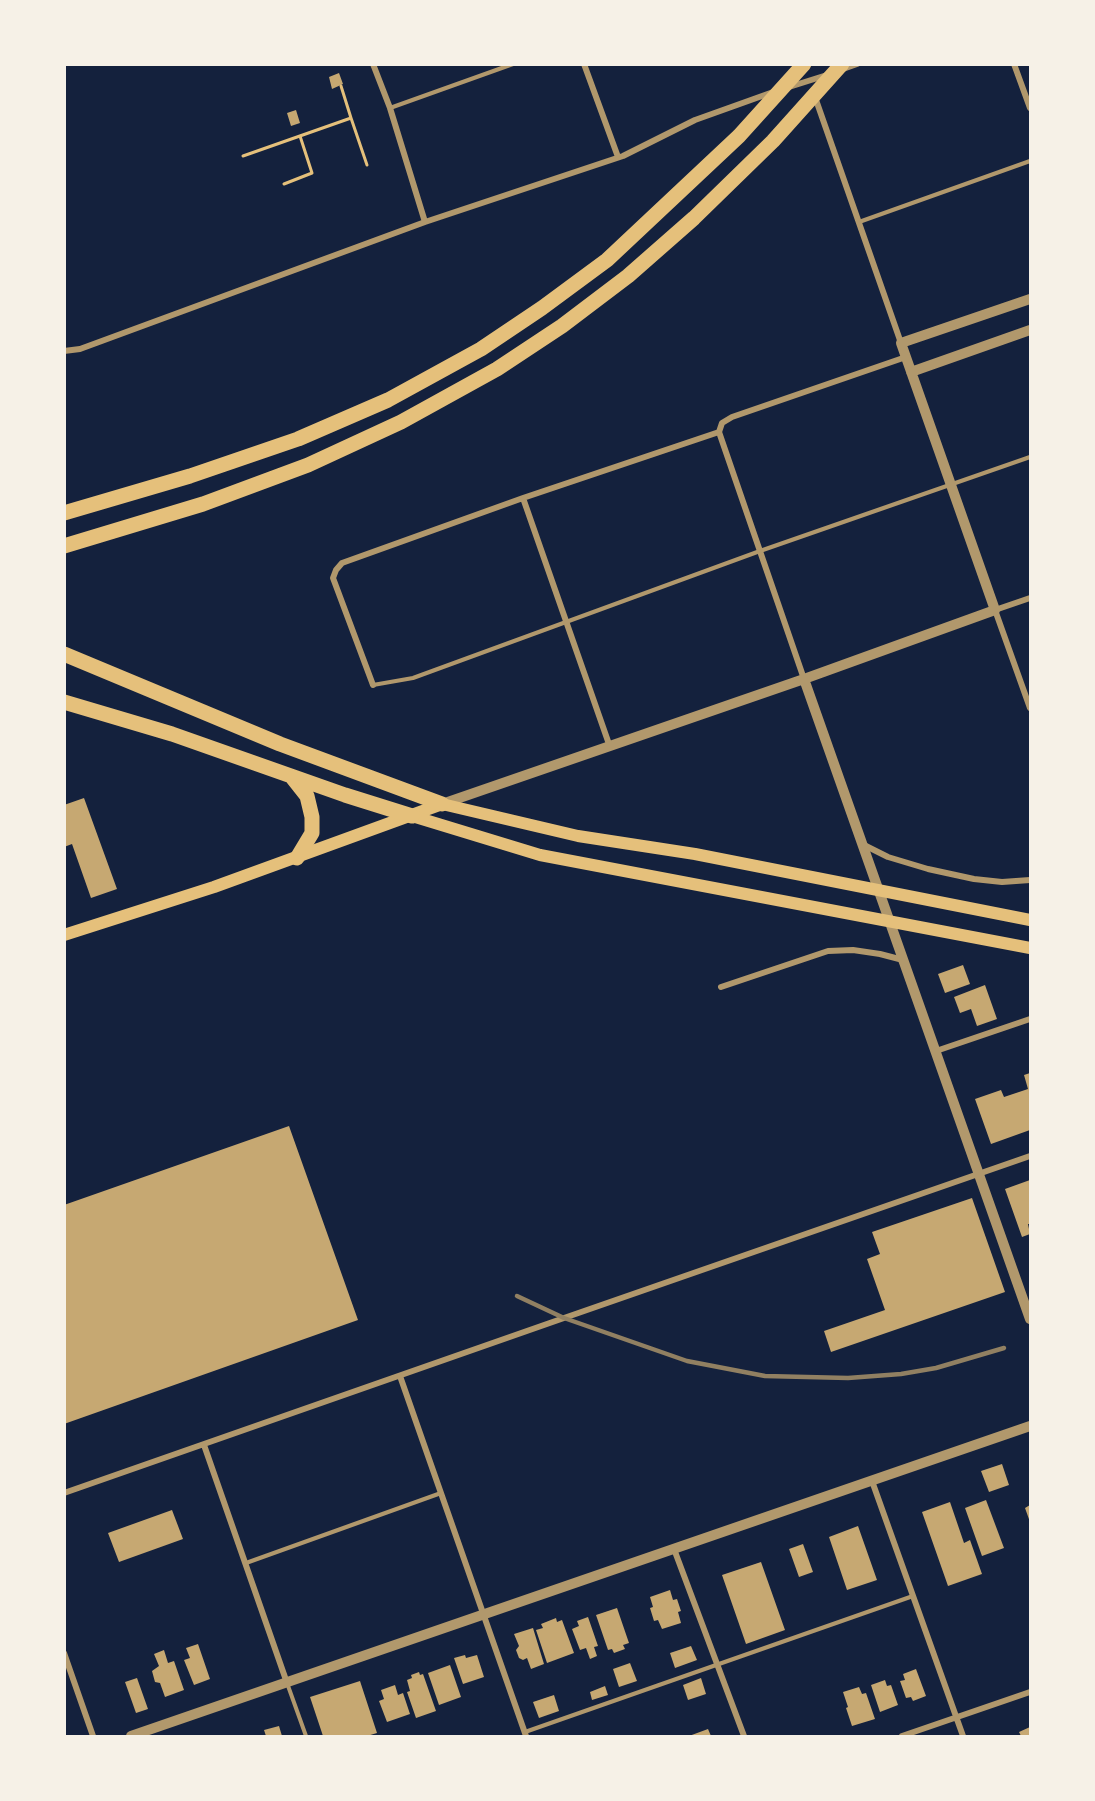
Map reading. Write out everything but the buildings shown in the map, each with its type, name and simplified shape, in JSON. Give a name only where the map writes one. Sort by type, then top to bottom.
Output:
[{"type":"highway","points":[[64,513],[190,476],[298,438],[388,400],[481,349],[608,260],[739,136],[804,64]]},
{"type":"highway","points":[[64,546],[203,504],[308,465],[400,422],[497,369],[562,326],[628,276],[694,218],[773,141],[842,64]]},
{"type":"highway","points":[[64,654],[280,744],[442,804]]},
{"type":"highway","points":[[64,702],[172,734],[292,777],[412,816]]},
{"type":"highway","points":[[292,777],[307,796],[312,817],[312,833],[297,858]]},
{"type":"main road","points":[[64,935],[214,887],[442,804],[578,837],[695,854],[1030,920]]},
{"type":"main road","points":[[412,816],[540,855],[1030,948]]},
{"type":"street","points":[[373,64],[390,108],[424,222]]},
{"type":"street","points":[[584,64],[618,157]]},
{"type":"street","points":[[804,64],[1030,708]]},
{"type":"street","points":[[64,351],[80,349],[424,222],[618,157],[695,120],[761,95],[857,64]]},
{"type":"street","points":[[1014,64],[1030,108]]},
{"type":"street","points":[[901,343],[1030,299]]},
{"type":"street","points":[[911,372],[1030,330]]},
{"type":"street","points":[[906,357],[732,417],[722,423],[719,432],[903,960],[1028,1305],[1030,1319]]},
{"type":"street","points":[[373,685],[333,578],[342,563],[719,432]]},
{"type":"street","points":[[524,498],[610,747]]},
{"type":"street","points":[[442,804],[1030,598]]},
{"type":"street","points":[[864,844],[888,857],[928,869],[993,881],[1030,880]]},
{"type":"street","points":[[721,987],[828,951],[853,950],[903,960]]},
{"type":"street","points":[[936,1051],[1030,1019]]},
{"type":"street","points":[[64,1493],[1030,1156]]},
{"type":"street","points":[[400,1376],[525,1734]]},
{"type":"street","points":[[131,1737],[1030,1426]]},
{"type":"street","points":[[204,1445],[287,1683]]},
{"type":"street","points":[[872,1481],[963,1737]]},
{"type":"street","points":[[674,1549],[744,1737]]},
{"type":"street","points":[[64,1653],[93,1737]]},
{"type":"street","points":[[902,1737],[1030,1692]]},
{"type":"lane","points":[[390,108],[513,64]]},
{"type":"lane","points":[[859,222],[1030,161]]},
{"type":"lane","points":[[373,685],[412,678],[760,551],[1030,457]]},
{"type":"lane","points":[[245,1563],[441,1493]]},
{"type":"lane","points":[[525,1734],[913,1596]]},
{"type":"lane","points":[[287,1683],[306,1737]]},
{"type":"path","points":[[341,86],[367,165]]},
{"type":"path","points":[[243,156],[351,118]]},
{"type":"path","points":[[284,183],[312,173],[300,136]]},
{"type":"railway","points":[[517,1296],[564,1318],[687,1361],[765,1376],[848,1378],[901,1374],[936,1368],[1004,1348]]}]
